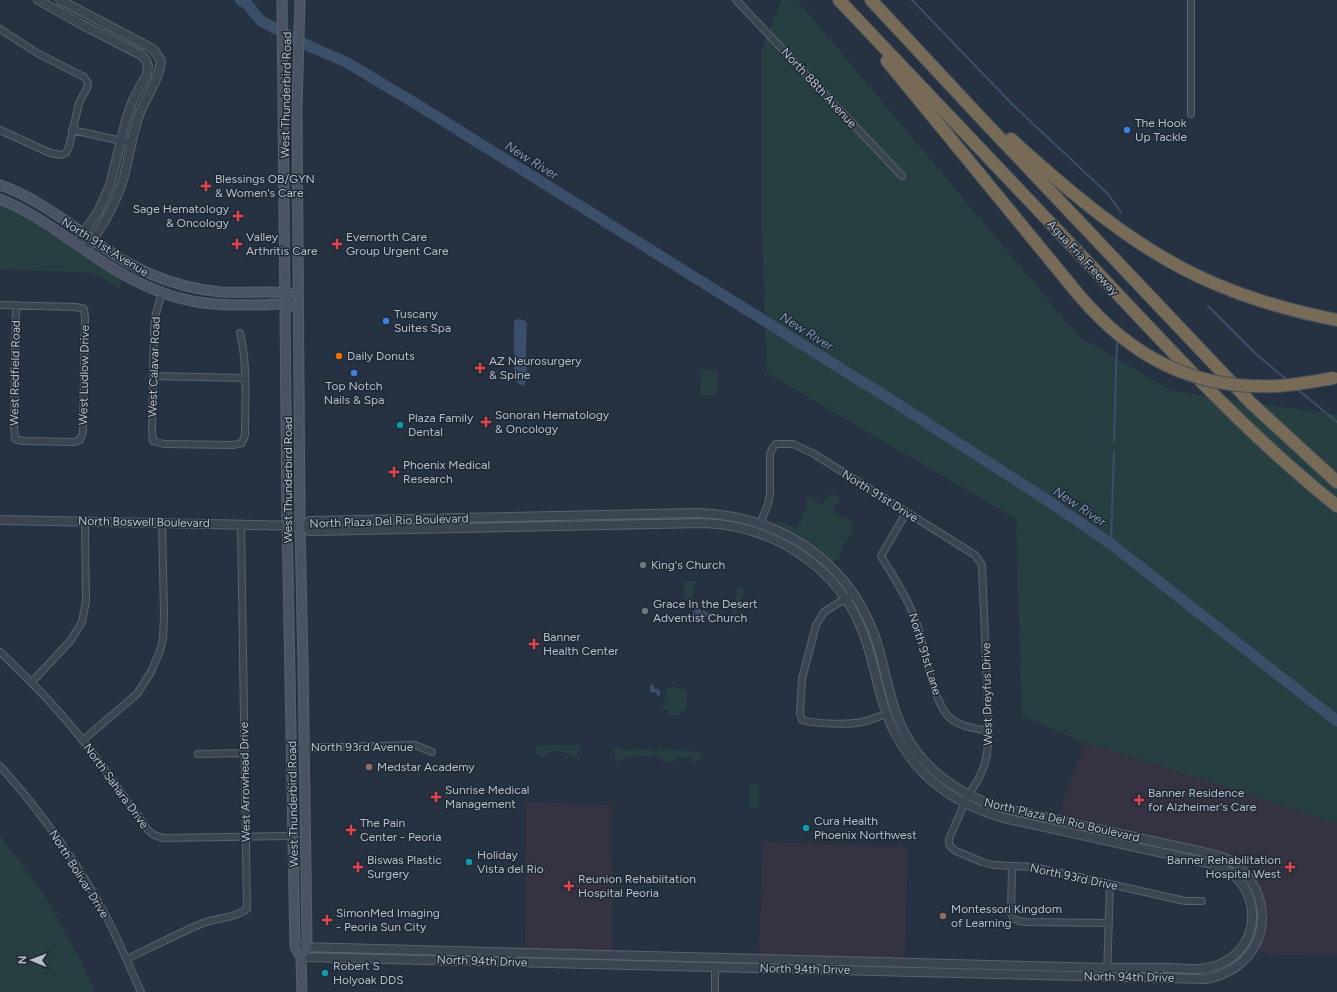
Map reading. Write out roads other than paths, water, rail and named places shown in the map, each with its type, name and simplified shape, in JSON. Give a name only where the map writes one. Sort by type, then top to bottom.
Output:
[{"type":"highway","points":[[831,0],[882,55],[1078,294],[1093,311],[1126,342],[1150,358],[1186,373],[1228,384],[1259,386],[1300,384],[1335,377]]},
{"type":"highway","name":"Agua Fria Freeway","points":[[839,0],[1224,405],[1276,454],[1337,506]]},
{"type":"highway","name":"Agua Fria Freeway","points":[[871,0],[1250,403],[1337,482]]},
{"type":"highway","points":[[979,116],[1011,140],[1095,212],[1141,244],[1163,257],[1218,285],[1261,301],[1337,320]]},
{"type":"main road","name":"West Thunderbird Road","points":[[282,0],[286,292],[287,526],[295,947],[301,957],[302,992]]},
{"type":"main road","name":"West Thunderbird Road","points":[[300,4],[297,90],[298,307],[307,947]]},
{"type":"main road","name":"North 91st Avenue","points":[[0,186],[28,197],[129,264],[148,273],[195,288],[223,292],[298,293]]},
{"type":"main road","name":"North 91st Avenue","points":[[0,199],[32,214],[125,276],[162,293],[192,302],[222,305],[285,304],[298,307]]},
{"type":"main road","points":[[162,293],[175,288],[183,290],[195,288]]},
{"type":"main road","points":[[293,836],[298,839],[300,865],[306,880]]},
{"type":"main road","points":[[301,957],[307,947]]},
{"type":"street","points":[[38,0],[141,55],[146,60],[148,66],[147,74],[133,100],[126,120],[114,171],[105,196],[99,210],[76,244]]},
{"type":"street","points":[[60,0],[154,50],[161,61],[159,72],[136,124],[119,191],[109,214],[85,250]]},
{"type":"street","name":"North 88th Avenue","points":[[736,0],[902,176]]},
{"type":"street","points":[[1191,0],[1191,114]]},
{"type":"street","points":[[0,29],[37,53],[84,77],[88,83],[79,103],[69,147],[66,153],[60,155],[50,152],[0,130]]},
{"type":"street","points":[[72,130],[131,143]]},
{"type":"street","name":"West Calavar Road","points":[[162,293],[154,321],[153,441],[164,444],[242,444],[245,435],[245,378]]},
{"type":"street","points":[[0,305],[16,306]]},
{"type":"street","name":"West Ludlow Drive","points":[[16,306],[76,307],[84,309],[83,432],[80,440]]},
{"type":"street","name":"West Redfield Road","points":[[16,306],[15,439],[23,441],[66,442],[80,440]]},
{"type":"street","points":[[153,376],[245,378],[243,345],[240,333]]},
{"type":"street","name":"North 91st Drive","points":[[760,524],[768,504],[770,494],[770,454],[772,447],[776,444],[793,444],[802,447],[975,555],[979,560]]},
{"type":"street","name":"North Plaza Del Rio Boulevard","points":[[287,526],[300,526],[310,521],[698,513],[729,516],[760,524],[785,534],[803,544],[821,557],[853,594],[864,611],[877,642],[897,716],[905,734],[928,766],[952,786],[969,796],[998,807],[1062,820],[1229,860],[1242,870],[1253,884],[1261,904]]},
{"type":"street","name":"North 91st Lane","points":[[906,513],[881,556],[895,578],[910,607],[918,627],[937,698],[944,710],[951,718],[960,723],[973,728],[989,731]]},
{"type":"street","points":[[628,515],[628,525]]},
{"type":"street","points":[[574,516],[575,526]]},
{"type":"street","points":[[728,525],[729,516]]},
{"type":"street","points":[[515,517],[516,527]]},
{"type":"street","points":[[458,518],[458,528]]},
{"type":"street","name":"North Boswell Boulevard","points":[[0,520],[287,526]]},
{"type":"street","points":[[374,520],[374,529]]},
{"type":"street","points":[[32,682],[71,640],[82,622],[86,601],[85,521]]},
{"type":"street","points":[[83,740],[137,694],[151,672],[160,651],[164,615],[162,523]]},
{"type":"street","name":"North Plaza Del Rio Boulevard","points":[[300,526],[310,531],[703,523],[728,525],[764,534],[799,552],[826,575],[846,598],[865,637],[887,714],[894,732],[912,761],[940,788],[965,804],[1004,818],[1195,860],[1220,867],[1236,876],[1249,896],[1252,906]]},
{"type":"street","name":"West Arrowhead Drive","points":[[127,960],[203,923],[241,914],[247,909],[241,524]]},
{"type":"street","points":[[799,552],[803,544]]},
{"type":"street","name":"West Dreyfus Drive","points":[[949,844],[949,839],[979,778],[987,754],[989,731],[984,574],[979,560]]},
{"type":"street","points":[[853,594],[824,612],[816,625],[802,679],[800,713],[802,720],[809,722],[852,723],[862,722],[887,714]]},
{"type":"street","name":"North Sahara Drive","points":[[0,652],[32,682],[83,740],[149,831],[154,835],[163,838],[293,836]]},
{"type":"street","name":"North 93rd Avenue","points":[[291,748],[415,745],[432,752]]},
{"type":"street","points":[[198,754],[245,753]]},
{"type":"street","points":[[912,761],[919,755]]},
{"type":"street","name":"North Bolivar Drive","points":[[0,766],[35,807],[65,849],[106,918],[141,992]]},
{"type":"street","name":"North 93rd Drive","points":[[949,844],[956,852],[972,859],[993,865],[1034,867],[1185,901],[1202,901]]},
{"type":"street","points":[[1012,866],[1011,913],[1013,918],[1026,922],[1109,923]]},
{"type":"street","points":[[1107,972],[1110,884]]},
{"type":"street","name":"North 94th Drive","points":[[295,947],[967,964],[1198,979],[1213,978],[1224,974],[1234,969],[1244,961],[1256,945],[1260,933],[1262,925],[1261,904]]},
{"type":"street","name":"North 94th Drive","points":[[301,957],[966,973],[1107,972],[1205,969],[1220,964],[1238,953],[1246,940],[1251,927],[1253,913],[1252,906]]},
{"type":"street","points":[[349,949],[349,958]]},
{"type":"street","points":[[385,949],[385,958]]},
{"type":"street","points":[[509,952],[509,962]]},
{"type":"street","points":[[548,954],[548,963]]},
{"type":"street","points":[[666,956],[666,965]]},
{"type":"street","points":[[714,992],[715,958]]},
{"type":"street","points":[[966,973],[967,964]]},
{"type":"water","points":[[515,320],[524,320],[527,323],[527,378],[524,386],[518,383],[514,375],[514,324]]},
{"type":"water","points":[[696,608],[700,609],[702,612],[704,610],[707,613],[710,613],[711,616],[706,617],[704,620],[699,617],[694,617],[692,612]]},
{"type":"water","points":[[653,684],[655,689],[659,689],[659,696],[657,696],[656,692],[652,693],[650,691],[651,685]]},
{"type":"waterway","name":"New River","points":[[240,0],[247,4],[261,21],[311,47],[346,62],[418,105],[885,396],[1050,502],[1111,544],[1337,721]]},
{"type":"waterway","points":[[912,0],[1012,104],[1108,194],[1121,212]]},
{"type":"waterway","points":[[1208,306],[1255,353],[1288,381]]},
{"type":"waterway","points":[[1114,442],[1117,339]]},
{"type":"waterway","points":[[1297,389],[1337,422]]},
{"type":"waterway","points":[[1111,544],[1114,452]]},
{"type":"place","name":"The Hook Up Tackle","points":[[1127,130]]},
{"type":"place","name":"Blessings OB/GYN & Women's Care","points":[[206,186]]},
{"type":"place","name":"Sage Hematology & Oncology","points":[[238,216]]},
{"type":"place","name":"Valley Arthritis Care","points":[[237,244]]},
{"type":"place","name":"Evernorth Care Group Urgent Care","points":[[337,244]]},
{"type":"place","name":"Tuscany Suites Spa","points":[[386,321]]},
{"type":"place","name":"Daily Donuts","points":[[339,356]]},
{"type":"place","name":"AZ Neurosurgery & Spine","points":[[480,368]]},
{"type":"place","name":"Top Notch Nails & Spa","points":[[354,373]]},
{"type":"place","name":"Sonoran Hematology & Oncology","points":[[486,422]]},
{"type":"place","name":"Plaza Family Dental","points":[[400,425]]},
{"type":"place","name":"Phoenix Medical Research","points":[[394,472]]},
{"type":"place","name":"King's Church","points":[[643,565]]},
{"type":"place","name":"Grace In the Desert Adventist Church","points":[[645,611]]},
{"type":"place","name":"Banner Health Center","points":[[534,644]]},
{"type":"place","name":"Medstar Academy","points":[[369,767]]},
{"type":"place","name":"Sunrise Medical Management","points":[[436,797]]},
{"type":"place","name":"Banner Residence for Alzheimer's Care","points":[[1139,800]]},
{"type":"place","name":"Cura Health Phoenix Northwest","points":[[806,828]]},
{"type":"place","name":"The Pain Center - Peoria","points":[[351,830]]},
{"type":"place","name":"Holiday Vista del Rio","points":[[469,862]]},
{"type":"place","name":"Biswas Plastic Surgery","points":[[358,867]]},
{"type":"place","name":"Banner Rehabilitation Hospital West","points":[[1290,867]]},
{"type":"place","name":"Reunion Rehabiitation Hospital Peoria","points":[[569,886]]},
{"type":"place","name":"Montessori Kingdom of Learning","points":[[943,916]]},
{"type":"place","name":"SimonMed Imaging - Peoria Sun City","points":[[327,920]]},
{"type":"place","name":"Robert S Holyoak DDS","points":[[325,973]]}]
